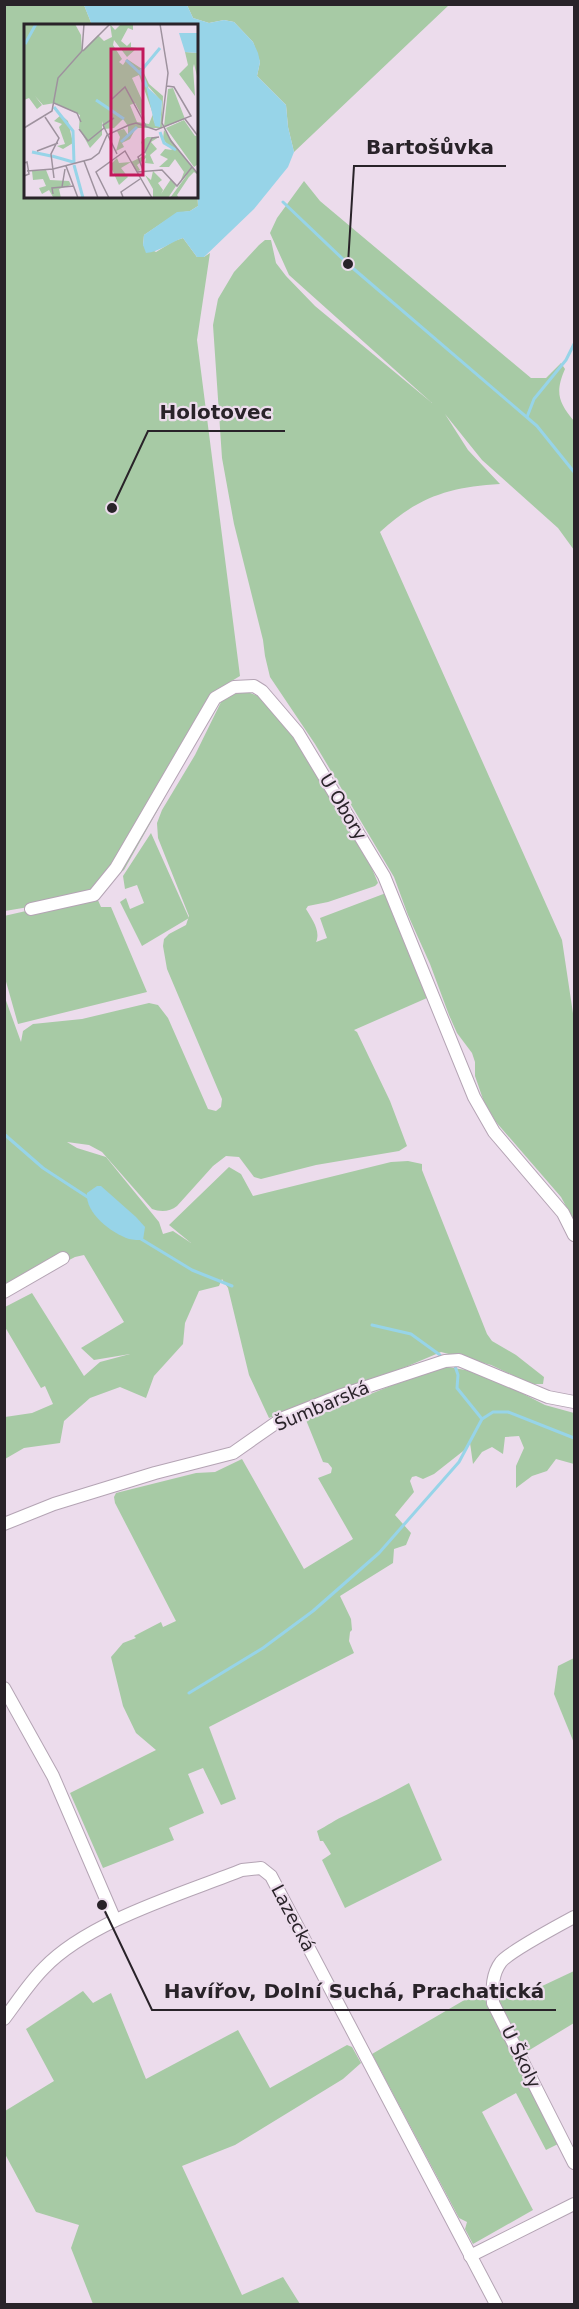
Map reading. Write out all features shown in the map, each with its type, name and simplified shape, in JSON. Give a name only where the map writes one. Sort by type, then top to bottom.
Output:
[{"type":"street","name":"U Obory","points":[[31,909],[94,895],[116,868],[215,698],[227,690],[245,685],[254,686],[262,691],[298,733],[384,876],[474,1097],[494,1132],[562,1213],[574,1235]]},
{"type":"street","points":[[4,1292],[63,1258]]},
{"type":"street","name":"Šumbarská","points":[[4,1524],[54,1504],[155,1473],[233,1453],[283,1418],[339,1396],[446,1361],[459,1360],[548,1397],[574,1402]]},
{"type":"street","points":[[4,1688],[53,1776],[115,1920]]},
{"type":"street","name":"Lazecká","points":[[4,2019],[45,1967],[79,1941],[115,1920],[242,1870],[261,1868],[272,1876],[496,2304]]},
{"type":"street","name":"U Školy","points":[[574,1917],[503,1959],[492,1983],[493,2002],[574,2163]]},
{"type":"street","points":[[470,2256],[574,2204]]},
{"type":"green space","points":[[5,5],[84,5],[92,24],[24,24],[24,198],[198,198],[198,206],[190,211],[177,213],[144,235],[143,245],[156,252],[183,238],[197,257],[204,257],[210,253],[197,340],[240,676],[210,694],[188,737],[164,799],[124,870],[98,889],[76,899],[5,911]]},
{"type":"green space","points":[[187,5],[449,5],[294,152],[286,105],[257,76],[260,62],[253,42],[234,22],[224,20],[209,23],[193,18]]},
{"type":"green space","points":[[304,181],[320,201],[531,378],[546,378],[561,363],[565,369],[559,391],[564,408],[574,421],[574,550],[558,528],[482,460],[445,414],[468,450],[500,484],[465,488],[435,496],[408,510],[380,532],[562,940],[574,1020],[574,1221],[561,1197],[496,1122],[484,1102],[475,1076],[475,1062],[472,1053],[457,1033],[449,1015],[394,877],[315,744],[270,677],[234,524],[222,458],[213,325],[218,299],[234,272],[259,245],[265,240],[271,240],[276,263],[315,306],[432,403],[289,275],[270,233],[277,218]]},
{"type":"green space","points":[[245,691],[263,698],[296,739],[368,859],[378,883],[328,902],[308,906],[306,909],[317,929],[316,942],[327,938],[320,918],[386,893],[427,998],[354,1030],[390,1101],[407,1146],[399,1151],[316,1165],[261,1179],[254,1177],[239,1157],[226,1156],[213,1166],[177,1206],[162,1211],[152,1209],[102,1152],[89,1145],[67,1142],[77,1148],[106,1157],[159,1222],[163,1234],[173,1231],[191,1243],[169,1225],[229,1167],[241,1174],[253,1196],[391,1162],[408,1161],[422,1164],[422,1170],[487,1334],[492,1341],[516,1355],[544,1377],[543,1384],[531,1384],[491,1365],[441,1352],[269,1418],[249,1375],[228,1288],[222,1279],[219,1286],[199,1291],[185,1323],[183,1344],[154,1376],[146,1398],[120,1387],[90,1398],[64,1421],[60,1443],[24,1448],[5,1459],[5,1417],[32,1413],[53,1404],[45,1386],[41,1388],[5,1327],[5,1307],[32,1293],[84,1376],[100,1362],[130,1354],[94,1360],[81,1348],[124,1322],[84,1255],[75,1257],[5,1293],[4,995],[21,1042],[23,1031],[33,1024],[82,1019],[149,1003],[158,1005],[168,1018],[208,1109],[216,1111],[221,1107],[222,1099],[167,969],[164,939],[186,925],[189,916],[158,838],[157,823],[221,702],[227,696]]},
{"type":"green space","points":[[151,833],[189,918],[142,946],[120,902],[126,898],[130,909],[144,903],[137,885],[125,889],[123,876]]},
{"type":"green space","points":[[97,898],[101,907],[111,907],[147,992],[18,1024],[5,978],[4,916]]},
{"type":"green space","points":[[448,1367],[483,1373],[545,1405],[574,1413],[574,1464],[556,1459],[547,1471],[532,1476],[516,1488],[516,1466],[524,1448],[519,1436],[505,1437],[503,1454],[492,1447],[482,1452],[473,1464],[470,1443],[467,1448],[434,1474],[423,1479],[412,1477],[410,1481],[414,1492],[395,1515],[411,1533],[406,1545],[394,1549],[393,1563],[340,1596],[351,1619],[352,1630],[349,1641],[354,1653],[209,1727],[236,1799],[221,1805],[203,1768],[188,1774],[204,1813],[169,1828],[174,1840],[103,1868],[70,1793],[156,1750],[136,1733],[123,1706],[111,1657],[123,1643],[136,1638],[134,1636],[161,1622],[163,1627],[176,1621],[115,1503],[116,1493],[196,1473],[215,1472],[242,1459],[304,1569],[353,1539],[318,1478],[331,1473],[332,1468],[328,1463],[323,1462],[306,1420],[430,1370]]},
{"type":"green space","points":[[574,1658],[574,1743],[554,1694],[558,1666]]},
{"type":"green space","points":[[409,1783],[442,1860],[345,1908],[322,1860],[331,1854],[323,1841],[320,1841],[317,1831]]},
{"type":"green space","points":[[574,1971],[574,2023],[523,2054],[494,2001],[540,1987]]},
{"type":"green space","points":[[485,1988],[488,2007],[500,2023],[560,2143],[546,2150],[516,2093],[482,2112],[533,2210],[473,2244],[465,2229],[467,2222],[459,2218],[372,2054]]},
{"type":"green space","points":[[83,1991],[93,2003],[111,1993],[146,2079],[238,2030],[270,2088],[347,2045],[352,2047],[361,2063],[343,2079],[235,2145],[182,2166],[242,2295],[283,2277],[300,2304],[93,2304],[71,2248],[79,2225],[36,2212],[5,2154],[5,2111],[54,2081],[26,2029]]},
{"type":"water","points":[[84,5],[187,5],[193,18],[209,23],[224,20],[234,22],[253,42],[258,53],[260,62],[257,76],[286,105],[294,152],[288,167],[254,209],[204,257],[197,257],[183,238],[146,253],[143,245],[144,235],[177,212],[190,211],[198,206],[198,24],[92,24]]},
{"type":"water","points":[[101,1186],[145,1227],[143,1240],[122,1236],[100,1221],[87,1200],[87,1193]]},
{"type":"waterway","points":[[283,202],[348,264],[537,426],[574,472]]},
{"type":"waterway","points":[[527,417],[534,399],[566,360],[574,344]]},
{"type":"waterway","points":[[4,1134],[43,1168],[89,1198]]},
{"type":"waterway","points":[[141,1239],[192,1270],[232,1286]]},
{"type":"waterway","points":[[372,1325],[411,1334],[440,1355]]},
{"type":"waterway","points":[[455,1366],[458,1375],[457,1388],[482,1419],[493,1412],[508,1412],[574,1438]]},
{"type":"waterway","points":[[189,1693],[263,1648],[313,1611],[379,1553],[459,1462],[482,1419]]},
{"type":"place","name":"Bartošůvka","points":[[348,264]]},
{"type":"place","name":"Holotovec","points":[[112,508]]},
{"type":"place","name":"Havířov, Dolní Suchá, Prachatická","points":[[102,1905]]}]
